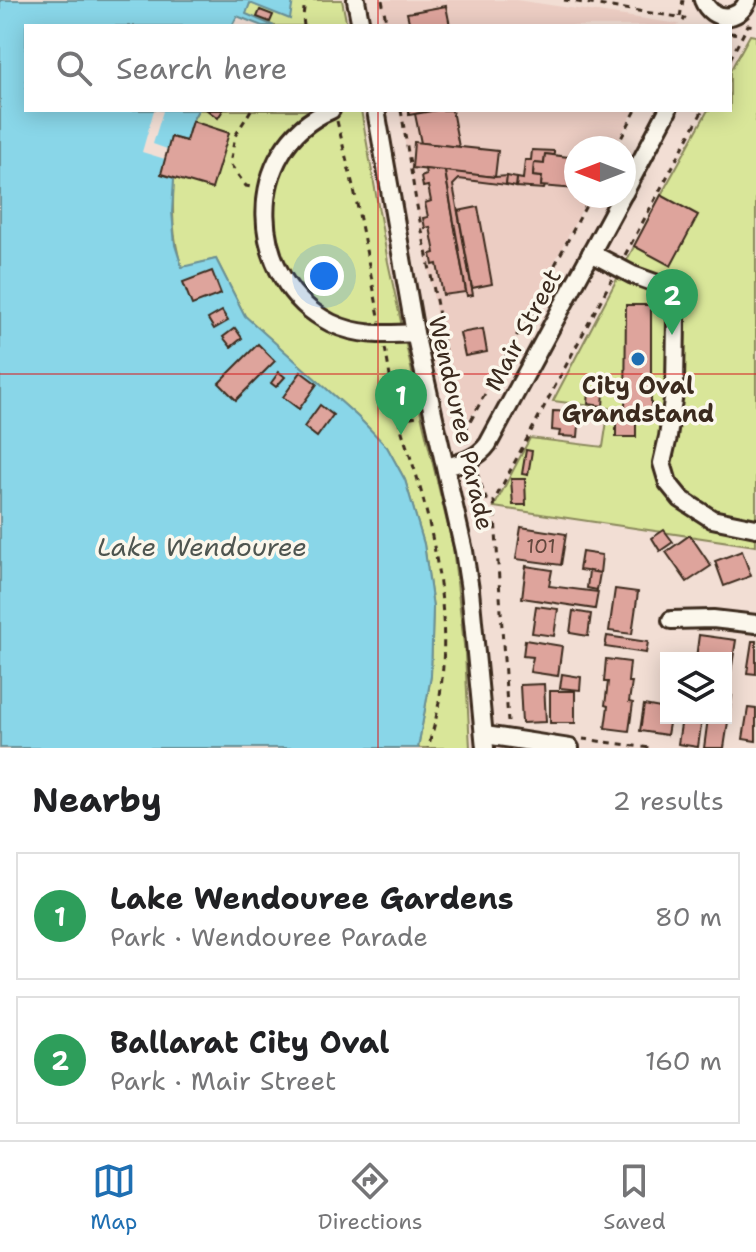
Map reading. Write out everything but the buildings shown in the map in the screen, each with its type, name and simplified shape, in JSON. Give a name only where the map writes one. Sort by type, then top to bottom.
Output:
[{"type":"street","points":[[356,0],[361,24]]},
{"type":"street","points":[[703,0],[716,21],[737,14],[748,0]]},
{"type":"street","points":[[329,112],[300,129],[277,161],[269,181],[265,206],[266,232],[272,255],[282,278],[295,295],[331,323],[369,335],[415,333]]},
{"type":"street","name":"Wendouree Parade","points":[[376,112],[415,333],[456,510],[470,590],[485,742]]},
{"type":"street","name":"Mair Street","points":[[636,170],[667,112]]},
{"type":"street","name":"Mair Street","points":[[472,459],[488,444],[615,208]]},
{"type":"street","points":[[591,253],[633,275],[669,288],[676,319],[675,385],[662,463],[668,483],[681,499],[712,519],[756,528]]},
{"type":"street","points":[[446,467],[472,459]]},
{"type":"street","points":[[671,620],[713,619],[756,624]]},
{"type":"street","points":[[485,742],[570,748]]},
{"type":"path","points":[[303,24],[305,0]]},
{"type":"path","points":[[382,0],[387,24]]},
{"type":"path","points":[[564,0],[685,18],[682,24]]},
{"type":"path","points":[[680,17],[683,0]]},
{"type":"path","points":[[732,55],[748,25],[756,26]]},
{"type":"path","points":[[732,33],[743,34]]},
{"type":"path","points":[[250,112],[235,136],[230,164],[246,186],[267,191]]},
{"type":"path","points":[[333,112],[349,166],[398,419],[419,484],[438,569],[444,613],[441,683],[438,712],[428,748]]},
{"type":"path","points":[[401,112],[441,325],[453,409],[465,431],[486,499],[494,501]]},
{"type":"path","points":[[622,136],[635,112]]},
{"type":"path","points":[[508,728],[494,501],[702,112]]},
{"type":"path","points":[[465,431],[517,335],[522,333],[542,297],[548,285],[546,282],[585,208]]},
{"type":"shaded area","points":[[379,0],[516,0],[679,24],[383,24]]},
{"type":"shaded area","points":[[399,112],[633,112],[620,136],[564,136],[564,208],[583,208],[476,411],[468,418],[459,418],[453,404]]},
{"type":"green space","points":[[284,0],[342,0],[347,24],[269,24],[245,14],[250,3],[293,1]]},
{"type":"green space","points":[[750,35],[756,36],[756,546],[494,507],[530,438],[603,447],[609,408],[553,401],[707,112],[732,112],[732,67]]},
{"type":"green space","points":[[197,112],[361,112],[388,262],[453,547],[465,654],[470,748],[418,748],[431,676],[433,607],[424,544],[405,480],[387,447],[245,316],[216,259],[182,268],[174,223],[174,178],[161,174],[171,137],[186,141]]},
{"type":"water","name":"Lake Wendouree","points":[[0,0],[293,0],[290,19],[250,3],[246,14],[269,24],[257,24],[237,16],[233,24],[24,24],[24,112],[197,112],[186,141],[171,137],[174,178],[172,212],[175,245],[182,267],[216,259],[245,316],[358,417],[387,447],[405,480],[424,544],[433,607],[431,676],[418,748],[0,748]]},
{"type":"pier","points":[[153,112],[163,112],[153,144],[167,149],[165,159],[142,152]]},
{"type":"place","name":"Ballarat City Oval","points":[[672,335]]},
{"type":"place","name":"City Oval Grandstand","points":[[638,359]]},
{"type":"place","name":"Lake Wendouree Gardens","points":[[401,435]]}]
